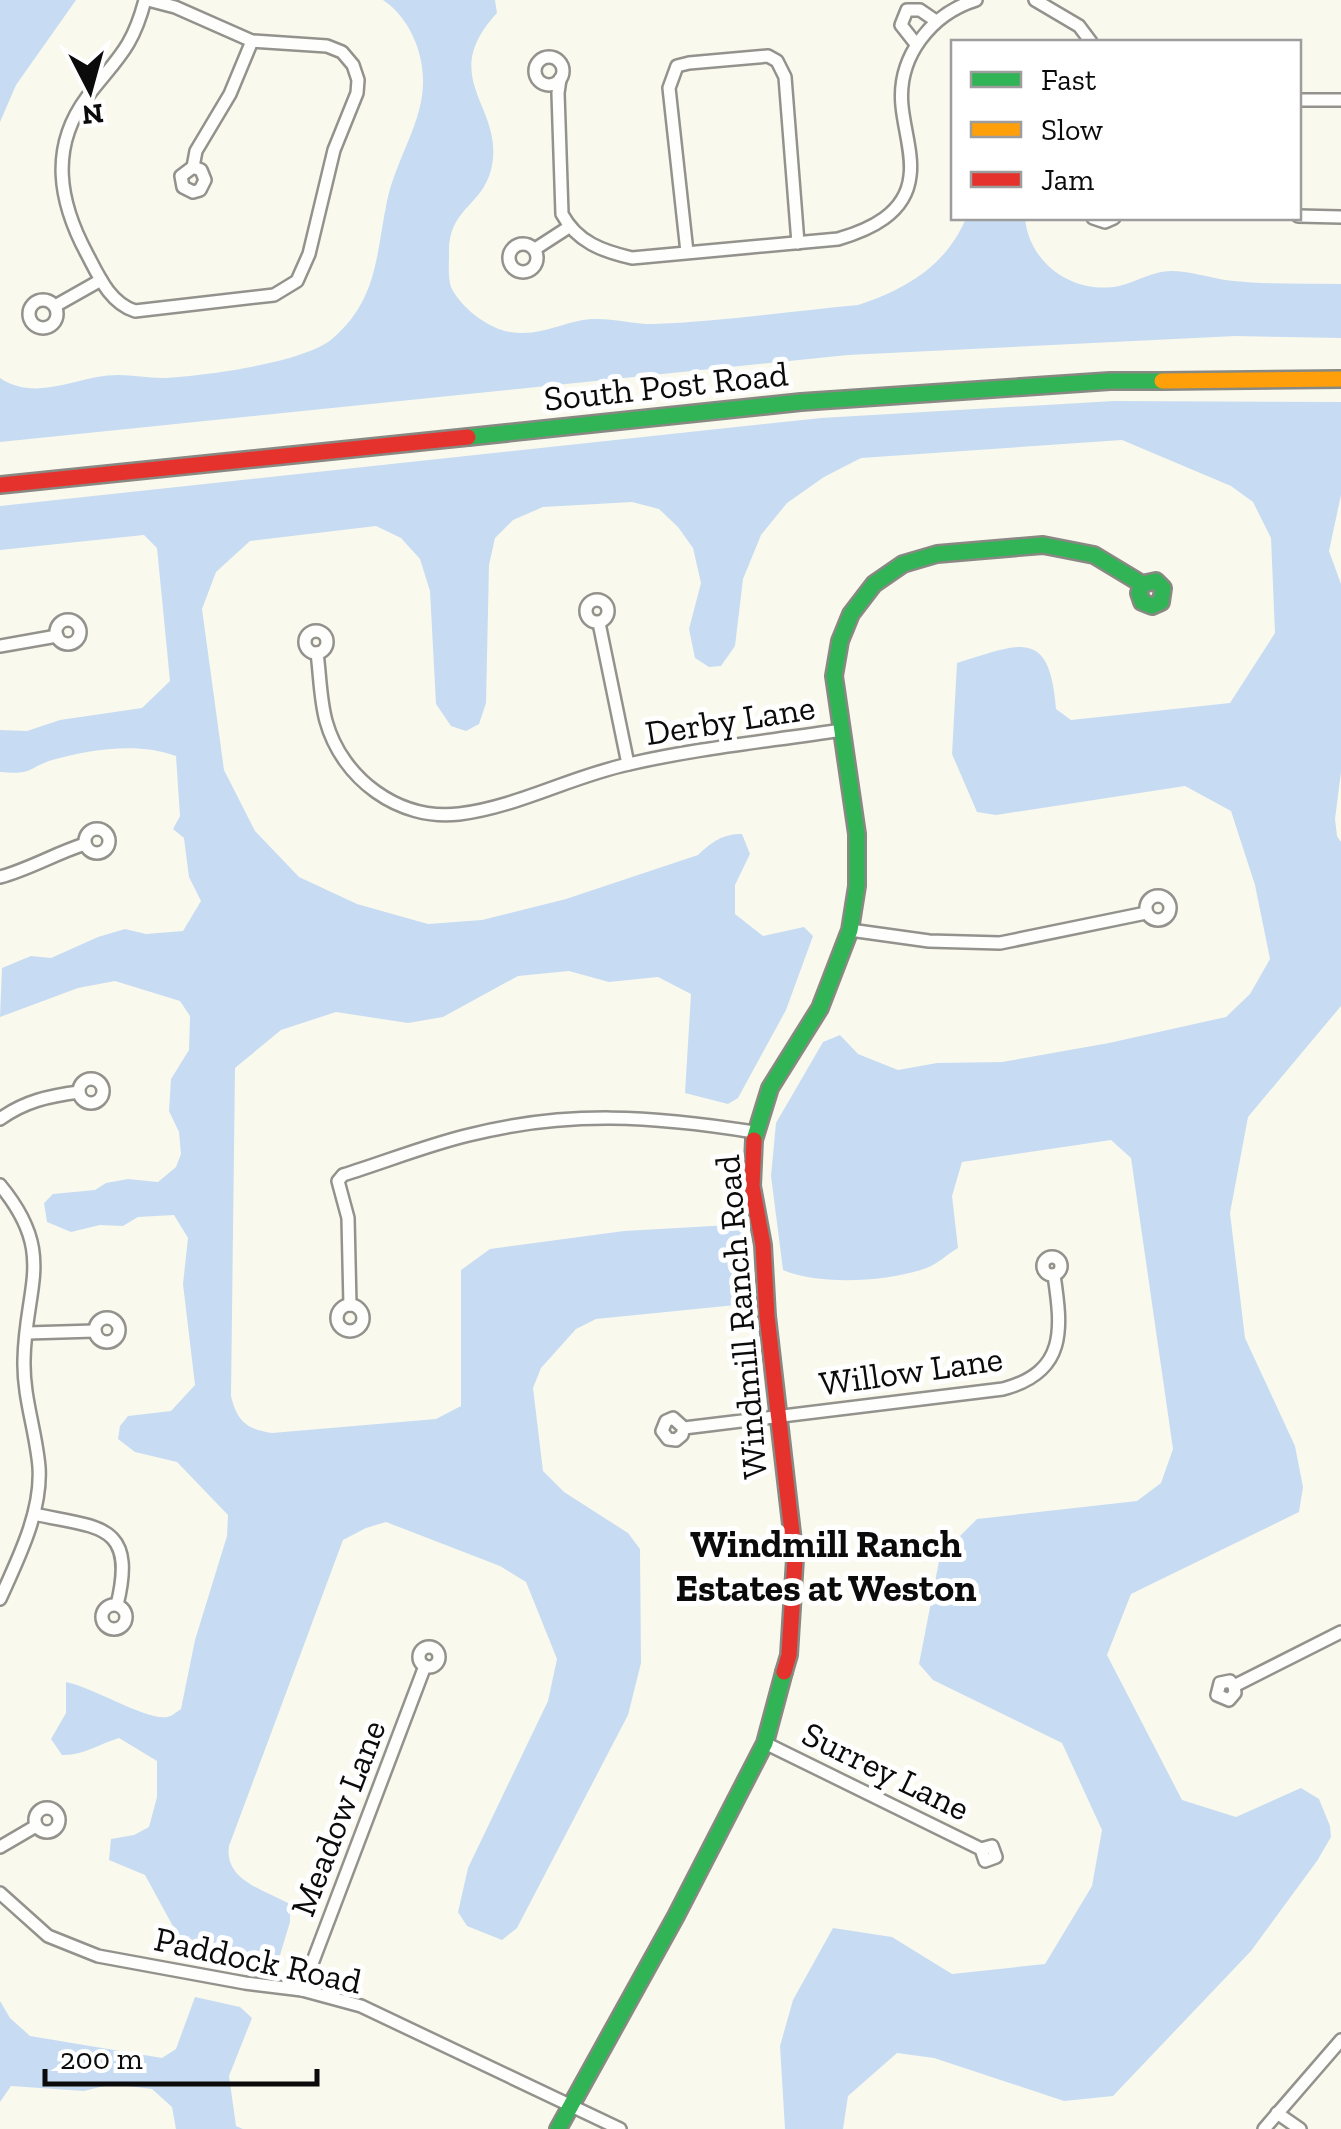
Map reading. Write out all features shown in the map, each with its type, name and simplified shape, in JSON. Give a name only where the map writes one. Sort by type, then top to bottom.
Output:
[{"type":"street","points":[[147,0],[176,6],[252,41],[327,46],[342,52],[353,65],[358,80],[357,94],[334,150],[309,254],[297,282],[274,295],[151,311],[123,307],[101,280],[68,212],[60,177],[62,153],[77,112],[128,48],[147,0]]},
{"type":"street","points":[[560,79],[562,214],[569,227],[598,250],[632,258],[838,239],[870,229],[903,196],[910,176],[900,94],[916,44],[945,14],[976,0]]},
{"type":"street","points":[[1035,0],[1079,26],[1090,40]]},
{"type":"street","points":[[916,44],[900,25],[907,10],[920,10],[936,22]]},
{"type":"street","points":[[193,168],[196,150],[230,94],[252,41]]},
{"type":"street","points":[[687,252],[669,88],[671,76],[677,66],[688,63],[768,56],[777,60],[786,77],[798,243]]},
{"type":"street","points":[[1301,100],[1341,100]]},
{"type":"street","points":[[1301,216],[1341,217]]},
{"type":"street","points":[[535,250],[569,227]]},
{"type":"street","points":[[55,306],[101,280]]},
{"type":"street","name":"South Post Road","points":[[0,485],[800,402],[1110,381],[1341,379]]},
{"type":"street","name":"Windmill Ranch Road","points":[[558,2129],[676,1916],[765,1743],[789,1655],[796,1559],[763,1245],[752,1186],[754,1132],[770,1088],[820,1008],[850,930],[857,886],[857,834],[834,676],[850,614],[874,584],[902,564],[937,554],[1043,545],[1094,555],[1142,584]]},
{"type":"street","name":"Derby Lane","points":[[599,623],[628,764]]},
{"type":"street","points":[[0,646],[56,636]]},
{"type":"street","name":"Derby Lane","points":[[317,652],[326,722],[341,754],[376,793],[431,814],[461,814],[628,764],[841,730]]},
{"type":"street","points":[[0,877],[86,844]]},
{"type":"street","points":[[850,930],[929,941],[1000,943],[1146,912]]},
{"type":"street","points":[[0,1119],[42,1097],[79,1092]]},
{"type":"street","points":[[350,1305],[349,1230],[338,1181],[344,1175],[470,1135],[554,1120],[647,1117],[754,1132]]},
{"type":"street","points":[[0,1185],[25,1222],[34,1252],[36,1278],[24,1360],[39,1472],[34,1514],[0,1599]]},
{"type":"street","name":"Willow Lane","points":[[684,1428],[1003,1389],[1025,1383],[1043,1369],[1059,1337],[1054,1275]]},
{"type":"street","points":[[26,1333],[95,1332]]},
{"type":"street","points":[[34,1514],[94,1527],[115,1537],[125,1574],[117,1605]]},
{"type":"street","points":[[1234,1686],[1341,1632]]},
{"type":"street","name":"Meadow Lane","points":[[302,1990],[425,1666]]},
{"type":"street","name":"Surrey Lane","points":[[765,1743],[982,1850]]},
{"type":"street","points":[[0,1847],[36,1826]]},
{"type":"street","name":"Paddock Road","points":[[0,1893],[48,1936],[98,1956],[302,1990],[361,2006],[620,2129]]},
{"type":"street","points":[[1264,2129],[1341,2040]]},
{"type":"street","points":[[1277,2114],[1300,2129]]},
{"type":"water","points":[[0,0],[76,0],[16,85],[0,122]]},
{"type":"water","points":[[383,0],[495,0],[497,13],[480,36],[472,57],[472,76],[490,128],[491,170],[480,193],[453,228],[449,272],[451,287],[461,302],[484,322],[502,330],[543,331],[592,319],[679,323],[858,305],[923,274],[948,249],[965,220],[1025,220],[1035,249],[1045,262],[1057,273],[1086,286],[1119,286],[1171,271],[1239,282],[1341,284],[1341,338],[1236,336],[848,355],[0,442],[0,378],[14,385],[43,388],[103,376],[163,378],[226,371],[299,355],[332,339],[347,324],[373,275],[387,201],[421,104],[422,64],[412,35],[398,13]]},
{"type":"water","points":[[1114,401],[1341,402],[1341,495],[1329,551],[1341,584],[1341,772],[1335,819],[1341,842],[1341,1006],[1248,1117],[1230,1213],[1245,1338],[1295,1446],[1303,1487],[1299,1512],[1131,1594],[1107,1655],[1182,1800],[1236,1817],[1301,1788],[1319,1799],[1330,1826],[1331,1837],[1317,1861],[1251,1951],[1113,2096],[1064,2101],[934,2058],[897,2053],[848,2096],[843,2129],[785,2129],[780,2046],[793,2000],[833,1928],[892,1937],[952,1974],[1045,1964],[1092,1886],[1102,1830],[1062,1743],[933,1680],[919,1664],[940,1556],[977,1519],[1137,1501],[1161,1483],[1173,1449],[1131,1158],[1111,1140],[962,1162],[952,1196],[958,1248],[935,1264],[898,1276],[836,1280],[783,1270],[771,1176],[776,1123],[823,1042],[840,1035],[858,1054],[898,1070],[937,1063],[1002,1062],[1226,1017],[1250,994],[1270,959],[1255,885],[1231,811],[1185,786],[996,815],[977,812],[952,754],[957,663],[1014,647],[1038,653],[1047,664],[1056,709],[1071,720],[1230,703],[1275,633],[1271,538],[1253,502],[1231,486],[1122,440],[861,458],[787,503],[761,535],[743,579],[735,646],[721,666],[709,667],[695,658],[689,629],[701,583],[693,548],[659,509],[632,502],[543,507],[513,520],[495,538],[489,565],[486,703],[479,724],[466,731],[451,726],[436,704],[430,591],[420,559],[401,538],[376,526],[250,541],[216,572],[202,609],[224,770],[255,831],[299,877],[357,904],[428,924],[482,920],[566,899],[698,855],[718,840],[742,834],[750,854],[735,885],[735,914],[763,936],[804,927],[813,936],[786,1010],[738,1098],[728,1104],[685,1093],[691,994],[658,977],[609,982],[569,971],[518,976],[443,1017],[408,1023],[336,1012],[281,1030],[235,1068],[231,1396],[240,1418],[255,1429],[272,1433],[436,1419],[461,1406],[461,1270],[490,1249],[624,1231],[730,1225],[743,1231],[750,1294],[736,1305],[596,1319],[576,1329],[541,1368],[533,1388],[543,1471],[564,1492],[628,1533],[640,1549],[641,1663],[628,1715],[517,1928],[502,1940],[467,1926],[458,1912],[468,1868],[548,1701],[557,1659],[526,1582],[500,1566],[386,1522],[343,1540],[229,1846],[229,1858],[239,1876],[290,1904],[290,1922],[280,1955],[259,1965],[181,1941],[145,1875],[109,1860],[111,1839],[134,1835],[149,1827],[157,1797],[157,1761],[119,1738],[69,1755],[62,1755],[51,1739],[66,1713],[66,1682],[158,1717],[181,1709],[195,1640],[227,1536],[228,1515],[177,1462],[135,1452],[118,1439],[120,1426],[128,1416],[171,1411],[195,1385],[183,1284],[188,1238],[174,1215],[138,1217],[123,1226],[100,1225],[71,1232],[47,1222],[44,1203],[53,1194],[95,1190],[106,1183],[128,1179],[158,1182],[176,1167],[181,1154],[179,1132],[169,1111],[171,1079],[189,1050],[190,1016],[180,1001],[115,981],[78,988],[0,1017],[2,968],[31,956],[51,958],[125,929],[146,934],[183,931],[201,901],[189,877],[184,838],[173,829],[180,816],[176,756],[146,749],[98,750],[52,760],[24,772],[0,772],[0,730],[27,731],[60,720],[142,708],[170,681],[157,548],[144,535],[0,550],[0,506],[821,418]]},
{"type":"water","points":[[195,1997],[240,2007],[252,2018],[229,2076],[236,2126],[243,2129],[176,2129],[172,2107],[152,2089],[112,2084],[84,2091],[11,2086],[0,2102],[0,2001],[10,2018],[30,2036],[162,2058],[176,2049]]},
{"type":"traffic: fast","points":[[468,437],[801,402],[1110,381],[1162,381]]},
{"type":"traffic: fast","points":[[754,1140],[770,1088],[820,1008],[850,930],[857,886],[857,834],[834,676],[840,641],[851,614],[874,584],[903,564],[937,554],[1043,545],[1094,555],[1142,584],[1156,581],[1163,588],[1161,602],[1152,606],[1142,602],[1142,584]]},
{"type":"traffic: fast","points":[[558,2129],[676,1916],[765,1743],[784,1672]]},
{"type":"traffic: slow","points":[[1162,381],[1341,379]]},
{"type":"traffic: jam","points":[[0,485],[468,437]]},
{"type":"traffic: jam","points":[[754,1140],[752,1186],[763,1245],[767,1316],[795,1559],[789,1655],[784,1672]]},
{"type":"district","name":"Windmill Ranch Estates at Weston","points":[[826,1566]]}]
